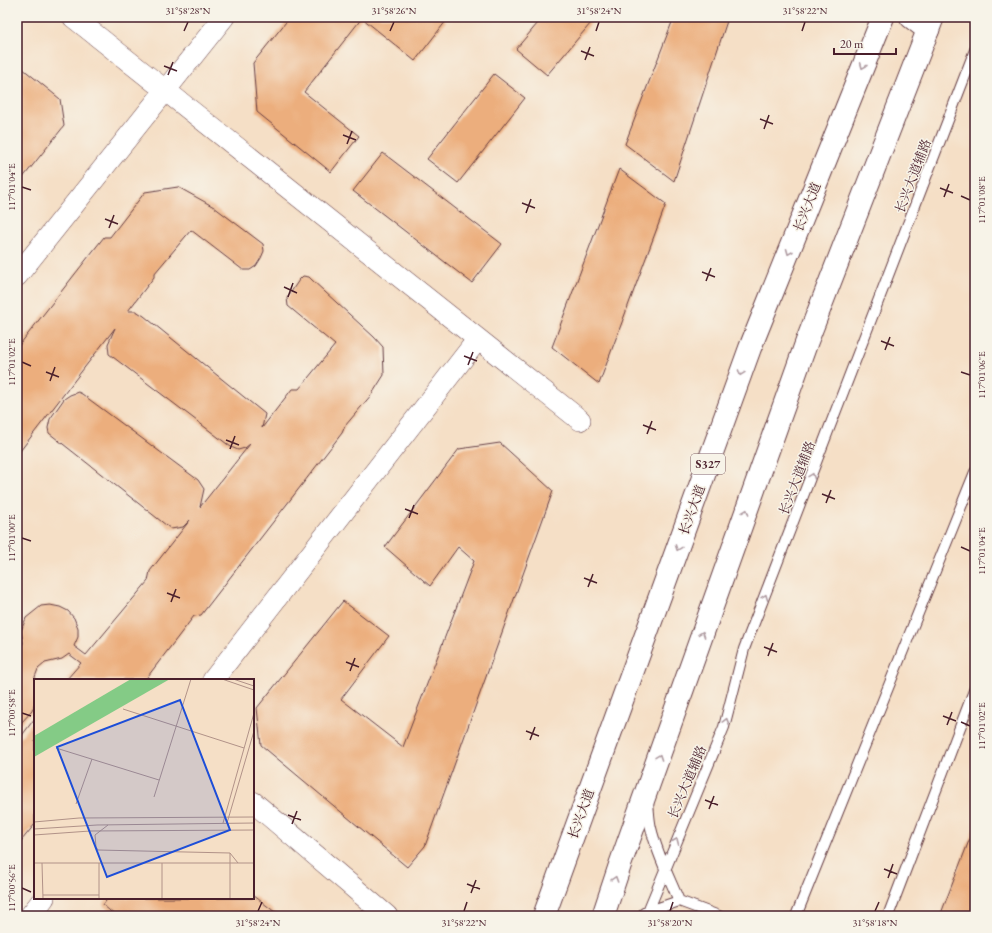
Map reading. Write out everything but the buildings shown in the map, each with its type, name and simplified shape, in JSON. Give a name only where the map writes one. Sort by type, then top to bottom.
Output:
[{"type":"main road","name":"长兴大道","points":[[544,916],[750,348],[883,17]]},
{"type":"main road","points":[[603,916],[807,341],[924,21]]},
{"type":"street","points":[[73,17],[580,420]]},
{"type":"street","points":[[17,276],[224,17]]},
{"type":"street","points":[[214,679],[478,339]]},
{"type":"street","points":[[254,803],[387,916]]},
{"type":"street","points":[[30,916],[43,899]]},
{"type":"lane","name":"长兴大道辅路","points":[[644,915],[665,869],[724,727],[744,649],[975,50]]},
{"type":"lane","points":[[796,916],[975,472]]},
{"type":"lane","points":[[888,916],[975,688]]},
{"type":"lane","points":[[647,790],[650,827],[665,869],[679,901]]},
{"type":"lane","points":[[644,915],[679,901],[719,916]]}]
